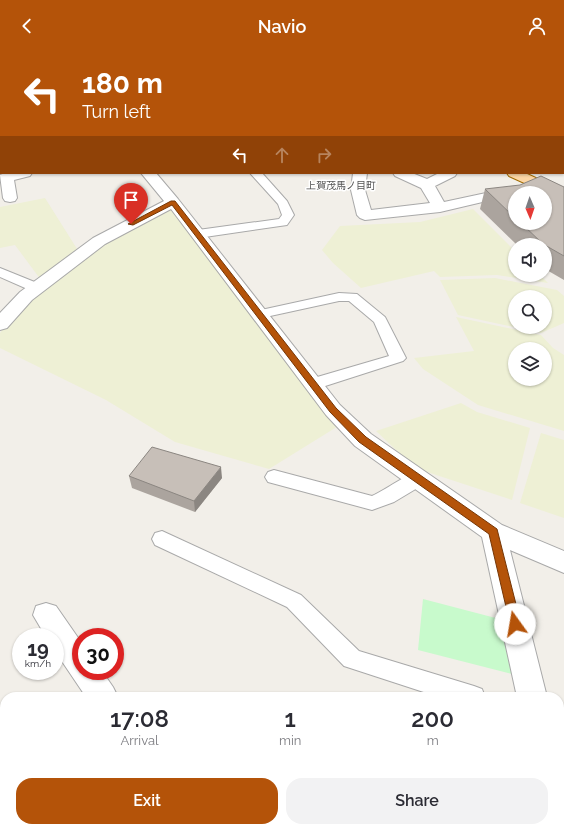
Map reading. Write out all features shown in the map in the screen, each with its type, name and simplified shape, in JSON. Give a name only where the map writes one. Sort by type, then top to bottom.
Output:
[{"type":"main road","points":[[516,174],[564,197]]},
{"type":"street","points":[[10,198],[6,177],[20,174]]},
{"type":"street","points":[[149,174],[173,202],[261,314],[333,410],[363,440],[493,532],[564,562]]},
{"type":"street","points":[[360,174],[358,190],[365,215],[440,207],[486,197]]},
{"type":"street","points":[[402,174],[427,184],[440,207]]},
{"type":"street","points":[[427,184],[448,174]]},
{"type":"street","points":[[0,324],[26,296],[99,241],[173,202]]},
{"type":"street","points":[[493,532],[531,692]]},
{"type":"street","points":[[46,615],[72,652]]},
{"type":"street","points":[[91,680],[100,692]]},
{"type":"lane","points":[[198,234],[283,222],[288,215],[283,203],[257,174]]},
{"type":"lane","points":[[0,272],[37,288]]},
{"type":"lane","points":[[261,314],[352,296],[380,320],[398,358],[313,384]]},
{"type":"lane","points":[[274,477],[372,503],[388,497],[418,479]]},
{"type":"lane","points":[[162,539],[294,601],[352,658],[458,692]]},
{"type":"green space","points":[[45,198],[79,252],[41,280],[15,245],[0,248],[0,207]]},
{"type":"green space","points":[[171,206],[340,425],[269,469],[175,442],[106,400],[0,348],[0,333],[9,320],[27,301],[89,252]]},
{"type":"green space","points":[[473,209],[508,244],[508,277],[497,275],[440,277],[434,271],[361,288],[333,263],[322,250],[340,226],[420,222]]},
{"type":"green space","points":[[495,278],[508,281],[508,282],[516,282],[557,290],[564,296],[564,323],[552,328],[552,290],[508,290],[508,326],[458,315],[440,280]]},
{"type":"green space","points":[[456,317],[508,328],[508,334],[541,335],[547,342],[508,342],[508,386],[552,386],[552,347],[564,355],[564,431],[478,405],[423,369],[414,358],[474,351]]},
{"type":"green space","points":[[461,403],[477,412],[530,428],[512,500],[415,468],[376,431]]},
{"type":"green space","points":[[541,433],[564,440],[564,518],[520,503]]},
{"type":"green space","points":[[423,599],[515,623],[528,678],[418,650]]},
{"type":"building","points":[[541,176],[564,187],[564,256],[552,249],[552,238],[537,238],[528,230],[552,230],[552,186],[511,186],[520,185]]},
{"type":"building","points":[[508,186],[508,211],[485,189]]},
{"type":"building","points":[[152,447],[221,467],[194,501],[129,476]]},
{"type":"district","name":"上賀茂馬ノ目町","points":[[341,185]]},
{"type":"route","points":[[131,224],[173,202],[261,314],[333,410],[363,440],[493,532],[515,624]]}]
